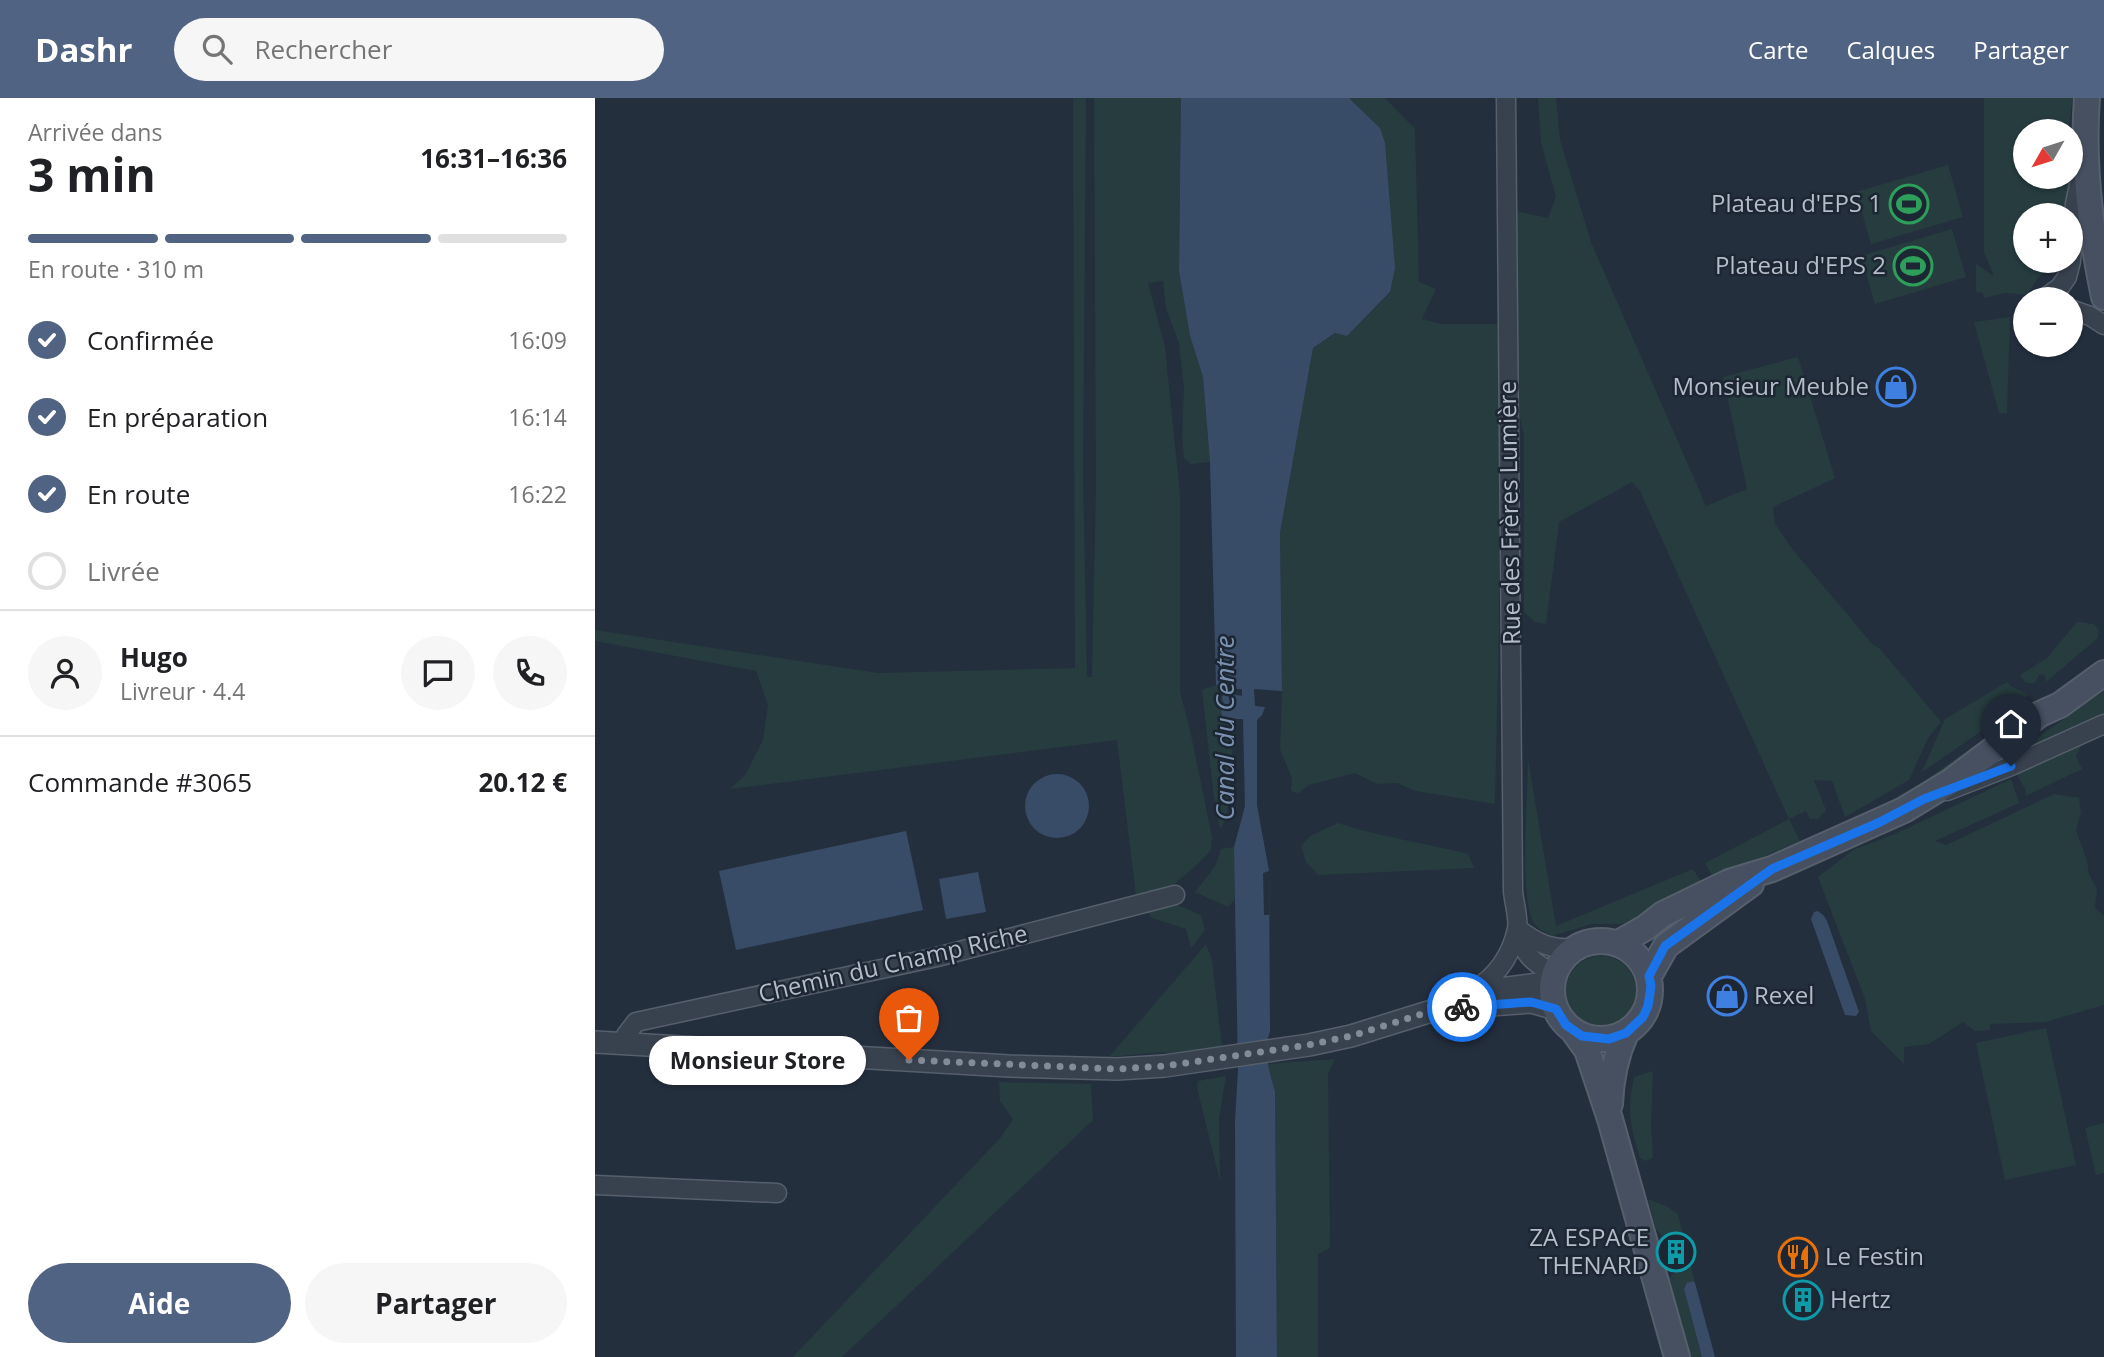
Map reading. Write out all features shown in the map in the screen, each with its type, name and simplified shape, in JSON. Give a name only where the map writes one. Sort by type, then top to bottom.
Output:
[{"type":"main road","points":[[2087,98],[2085,158],[2090,237],[2104,297]]},
{"type":"main road","points":[[2101,98],[2104,141]]},
{"type":"main road","points":[[2040,714],[2053,698],[2104,655]]},
{"type":"main road","points":[[1617,944],[1675,908],[1729,882],[1772,869],[1878,823],[1924,799],[2040,714],[2060,705],[2104,673]]},
{"type":"main road","points":[[1649,976],[1665,946],[1772,869]]},
{"type":"main road","points":[[1574,1031],[1600,1040],[1618,1037],[1643,1017],[1651,986],[1649,976],[1637,956],[1617,944],[1595,941],[1575,948],[1559,964],[1554,978],[1553,1000],[1560,1017],[1587,1050],[1610,1119],[1677,1357]]},
{"type":"main road","points":[[1610,1119],[1611,1078],[1626,1033]]},
{"type":"street","name":"Rue des Frères Lumière","points":[[1506,98],[1513,891],[1521,945],[1526,954],[1554,978]]},
{"type":"street","points":[[2060,287],[2067,277],[2071,261],[2090,237]]},
{"type":"street","points":[[2083,314],[2104,326]]},
{"type":"street","points":[[1924,799],[2011,766],[2104,724]]},
{"type":"street","name":"Chemin du Champ Riche","points":[[628,1045],[626,1035],[636,1022],[937,957],[1175,895]]},
{"type":"street","name":"Rue des Frères Lumière","points":[[1469,993],[1491,980],[1505,962],[1517,928]]},
{"type":"street","points":[[1517,928],[1542,945],[1561,949],[1575,948]]},
{"type":"street","points":[[595,1042],[1054,1067],[1165,1066],[1351,1036],[1438,1009],[1469,993],[1554,978]]},
{"type":"street","points":[[1438,1009],[1531,1002],[1556,1009]]},
{"type":"street","points":[[595,1185],[777,1193]]},
{"type":"green space","points":[[1073,98],[1086,98],[1083,473],[1087,677],[1092,677],[1096,484],[1094,98],[1181,98],[1179,271],[1190,336],[1203,377],[1210,462],[1191,464],[1184,458],[1184,389],[1179,343],[1166,309],[1163,281],[1148,283],[1165,347],[1180,495],[1180,692],[1212,837],[1211,850],[1168,889],[1136,896],[1117,740],[730,789],[746,774],[763,740],[768,705],[756,671],[595,641],[595,630],[878,673],[1075,668]]},
{"type":"green space","points":[[1349,98],[1385,98],[1415,129],[1419,282],[1436,289],[1422,319],[1441,324],[1499,324],[1499,629],[1495,804],[1416,791],[1397,783],[1377,784],[1355,773],[1309,785],[1299,793],[1291,791],[1292,778],[1280,749],[1280,533],[1313,348],[1336,333],[1347,336],[1390,293],[1380,128]]},
{"type":"green space","points":[[1538,98],[1556,98],[1560,140],[1591,242],[1706,506],[1747,489],[1723,377],[1798,357],[1835,478],[1773,507],[1775,524],[1793,550],[1941,722],[1928,738],[1909,780],[1845,817],[1832,781],[1814,780],[1826,810],[1818,819],[1810,819],[1806,811],[1789,819],[1640,491],[1632,482],[1559,522],[1546,624],[1535,622],[1524,612],[1524,435],[1517,405],[1516,211],[1548,218],[1556,197],[1541,142]]},
{"type":"green space","points":[[1984,98],[2073,98],[2070,119],[2013,119],[2013,189],[2070,189],[2068,203],[2013,203],[2013,273],[2042,273],[2032,287],[2013,287],[2013,294],[1984,298],[1983,293],[1976,292],[1976,264],[1994,276],[1984,252]]},
{"type":"green space","name":"Plateau d'EPS 1","points":[[1948,165],[1963,217],[1871,244],[1856,192]]},
{"type":"green space","name":"Plateau d'EPS 2","points":[[1952,229],[1966,277],[1875,304],[1861,256]]},
{"type":"green space","points":[[2010,317],[2007,414],[1999,413],[1974,322]]},
{"type":"green space","points":[[2077,622],[2093,624],[2099,629],[2098,638],[2046,682],[2045,675],[2040,674],[2034,684],[2025,682],[2020,675],[2047,658]]},
{"type":"green space","points":[[2007,682],[2028,694],[2024,702],[1922,772],[1945,719]]},
{"type":"green space","points":[[1216,685],[1225,689],[1222,697],[1225,708],[1221,708],[1222,719],[1235,718],[1227,815],[1220,829],[1202,690]]},
{"type":"green space","points":[[2104,691],[2104,718],[2017,756],[2014,754]]},
{"type":"green space","points":[[2027,709],[2032,709],[1952,770],[1863,822],[1873,810],[1921,783]]},
{"type":"green space","points":[[2084,741],[2076,756],[2082,769],[2026,796],[2015,771]]},
{"type":"green space","points":[[1528,759],[1556,926],[1693,869],[1702,883],[1622,924],[1592,924],[1552,936],[1540,929],[1529,911],[1527,892],[1525,845]]},
{"type":"green space","points":[[2011,779],[2019,803],[1935,841],[1946,845],[2054,794],[2079,798],[2081,812],[2076,830],[2089,874],[2097,889],[2095,908],[2104,916],[2104,1005],[2045,1022],[1990,1024],[1990,1030],[1975,1031],[1963,1022],[1929,1044],[1904,1047],[1904,1064],[1871,1031],[1865,999],[1818,877],[1853,850],[1897,833]]},
{"type":"green space","points":[[1789,819],[1800,841],[1713,878],[1705,863]]},
{"type":"green space","points":[[1338,823],[1468,854],[1474,868],[1318,875],[1306,862],[1301,846],[1310,836]]},
{"type":"green space","points":[[1234,847],[1235,899],[1228,907],[1195,892],[1215,866],[1221,849]]},
{"type":"green space","points":[[1170,902],[1201,915],[1205,930],[1191,948],[1186,929],[1152,918],[1144,907]]},
{"type":"green space","points":[[1206,944],[1212,960],[1222,1048],[1177,1058],[1163,1052],[1109,1057]]},
{"type":"green space","points":[[1601,956],[1626,966],[1636,991],[1626,1016],[1601,1026],[1576,1016],[1566,991],[1576,966]]},
{"type":"green space","points":[[2046,1028],[2076,1165],[2005,1180],[1976,1043]]},
{"type":"green space","points":[[1335,1059],[1328,1074],[1330,1248],[1318,1254],[1318,1357],[1277,1357],[1275,1091],[1268,1064]]},
{"type":"green space","points":[[1653,1071],[1653,1157],[1646,1161],[1640,1158],[1634,1136],[1631,1099],[1634,1077]]},
{"type":"green space","points":[[1226,1076],[1219,1119],[1220,1181],[1197,1088],[1198,1081]]},
{"type":"green space","points":[[999,1082],[1091,1084],[1093,1120],[842,1357],[793,1357],[1001,1137],[1013,1119],[1000,1101]]},
{"type":"green space","points":[[2104,1123],[2104,1173],[2096,1175],[2085,1128]]},
{"type":"green space","points":[[1648,1199],[1678,1214],[1695,1283],[1693,1281],[1684,1289],[1702,1357],[1690,1357],[1668,1280],[1683,1262],[1677,1244],[1669,1243],[1656,1229]]},
{"type":"water","points":[[1181,98],[1349,98],[1380,128],[1385,143],[1395,268],[1390,292],[1347,336],[1335,333],[1313,348],[1280,533],[1282,691],[1254,689],[1255,706],[1265,707],[1257,720],[1257,805],[1269,871],[1270,1032],[1267,1054],[1275,1091],[1277,1357],[1236,1357],[1235,1122],[1238,1069],[1234,847],[1245,806],[1243,719],[1222,719],[1221,708],[1225,708],[1222,697],[1225,693],[1242,696],[1242,689],[1225,689],[1216,685],[1210,462],[1203,377],[1190,336],[1179,271]]},
{"type":"water","points":[[1057,774],[1075,780],[1083,788],[1089,806],[1083,824],[1075,832],[1057,838],[1039,832],[1031,824],[1025,806],[1031,788],[1039,780]]},
{"type":"water","points":[[906,831],[923,910],[736,950],[719,871]]},
{"type":"water","points":[[978,872],[986,912],[946,919],[939,879]]},
{"type":"water","points":[[1818,911],[1827,921],[1859,1012],[1856,1016],[1845,1015],[1811,919],[1814,912]]},
{"type":"water","points":[[1693,1281],[1715,1357],[1702,1357],[1684,1289],[1687,1283]]},
{"type":"pier","points":[[1269,871],[1269,915],[1264,915],[1263,873]]},
{"type":"way so far","points":[[909,1060],[1117,1069],[1165,1066],[1308,1045],[1351,1036],[1438,1009],[1462,1007]]},
{"type":"place","name":"Plateau d'EPS 1","points":[[1909,204]]},
{"type":"place","name":"Plateau d'EPS 2","points":[[1913,266]]},
{"type":"place","name":"Monsieur Meuble","points":[[1896,387]]},
{"type":"place","name":"Rexel","points":[[1727,996]]},
{"type":"place","name":"Monsieur Store","points":[[909,1060]]},
{"type":"place","name":"ZA ESPACE THENARD","points":[[1676,1252]]},
{"type":"place","name":"Le Festin","points":[[1798,1257]]},
{"type":"place","name":"Hertz","points":[[1803,1300]]},
{"type":"route","points":[[1462,1007],[1531,1002],[1542,1004],[1556,1009],[1566,1025],[1582,1036],[1600,1040],[1618,1037],[1643,1017],[1650,996],[1649,976],[1665,946],[1772,869],[1878,823],[1924,799],[2011,766]]},
{"type":"water label","name":"Canal du Centre","points":[[1225,728]]}]
